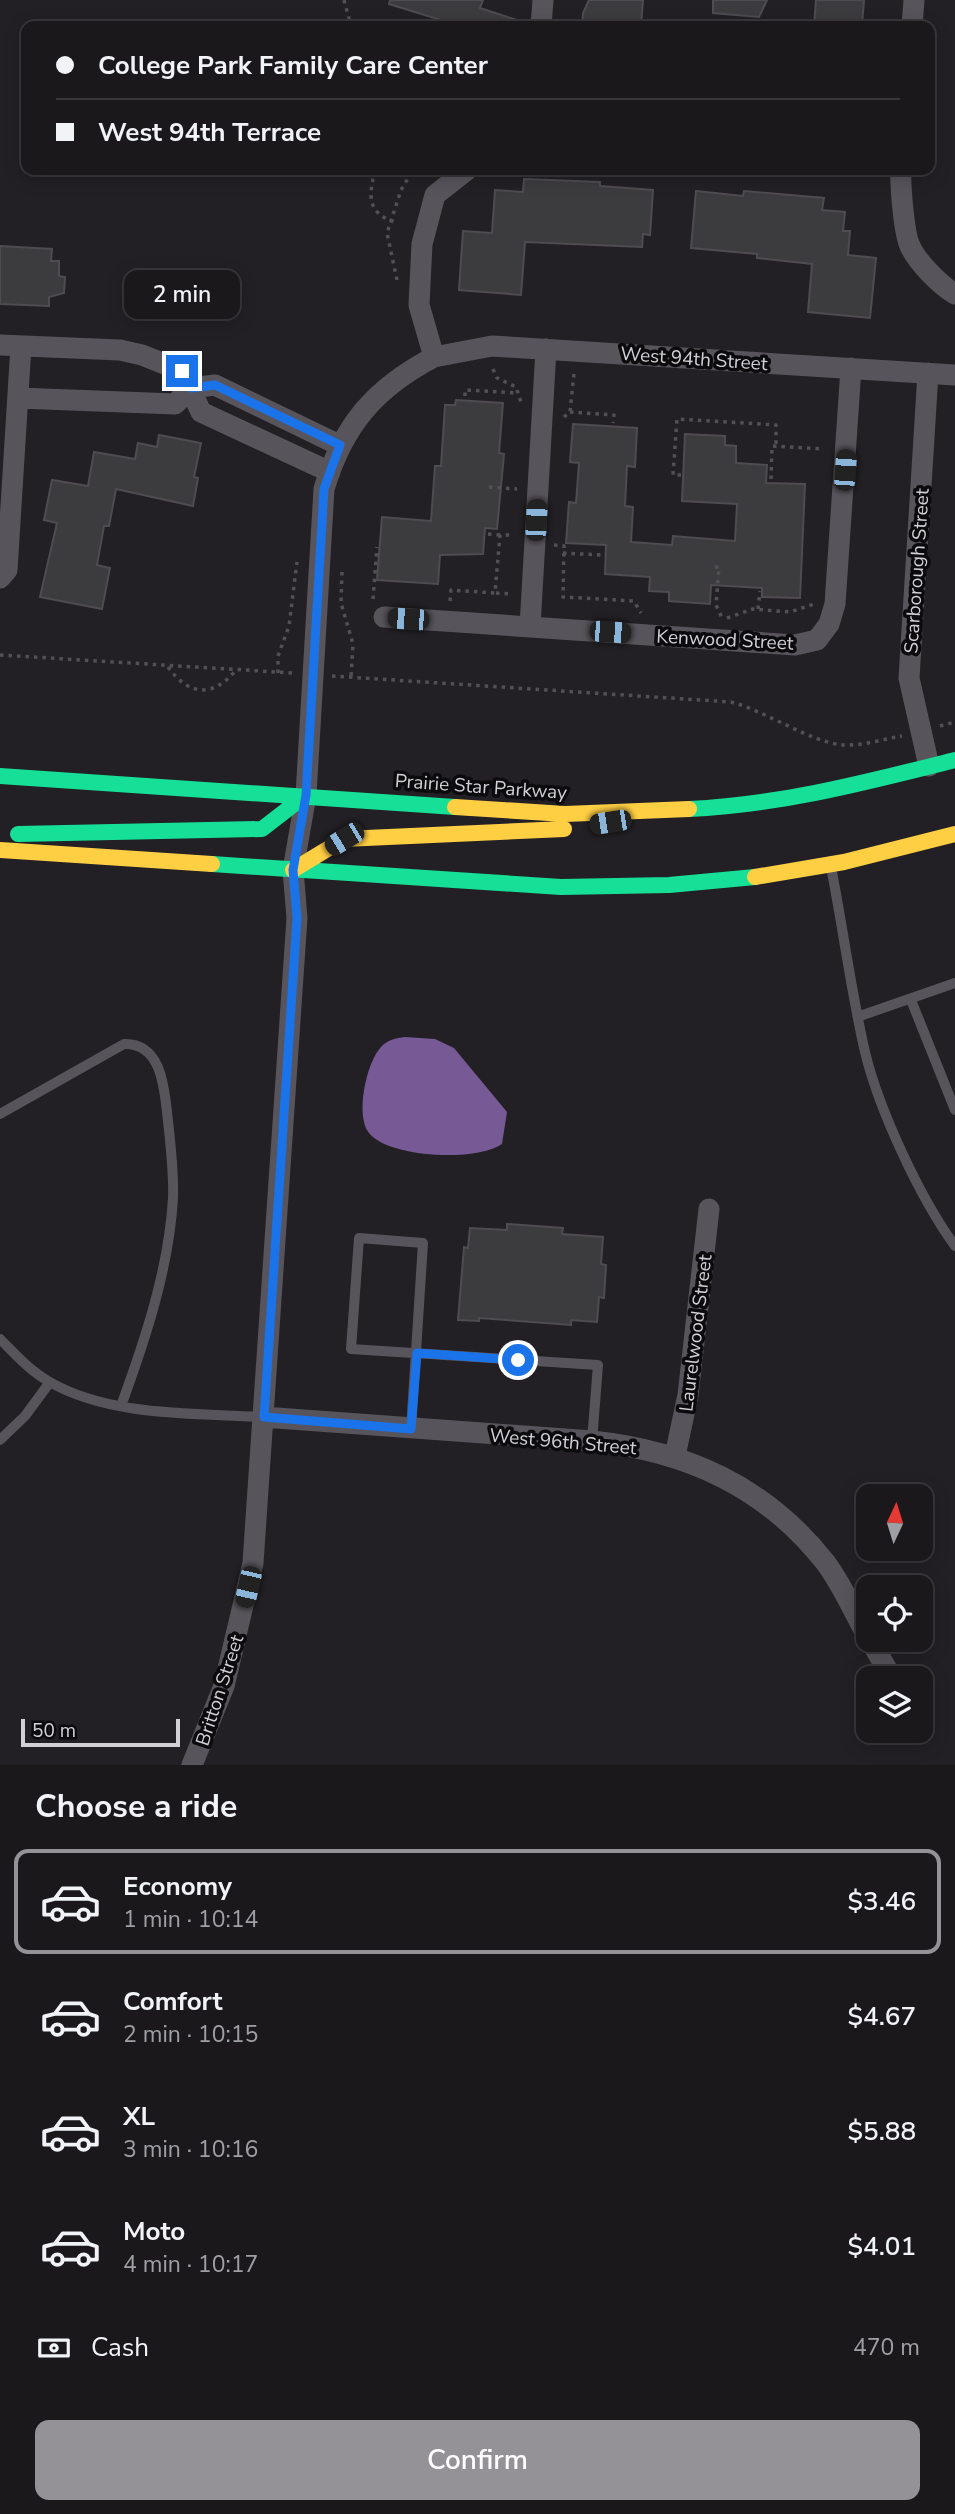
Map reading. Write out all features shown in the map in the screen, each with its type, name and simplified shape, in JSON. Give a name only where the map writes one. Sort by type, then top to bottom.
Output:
[{"type":"main road","name":"Prairie Star Parkway","points":[[0,776],[565,814],[689,809],[781,800],[955,760]]},
{"type":"main road","points":[[0,834],[262,829],[306,795]]},
{"type":"main road","points":[[293,870],[344,839],[558,830],[689,809]]},
{"type":"main road","points":[[0,849],[561,887],[642,887],[706,883],[831,864],[955,834]]},
{"type":"street","points":[[541,21],[543,0]]},
{"type":"street","points":[[912,21],[914,0]]},
{"type":"street","points":[[434,357],[419,305],[422,244],[435,195],[461,175]]},
{"type":"street","points":[[901,175],[909,246],[941,285],[955,294]]},
{"type":"street","points":[[0,579],[6,570],[18,398],[10,345],[120,350],[142,355],[182,371],[201,412],[330,472]]},
{"type":"street","name":"West 94th Street","points":[[434,357],[492,345],[955,375]]},
{"type":"street","points":[[530,627],[546,349]]},
{"type":"street","name":"Britton Street","points":[[192,1765],[224,1686],[248,1587],[254,1544],[297,918],[293,870],[306,795],[324,489],[340,445],[360,414],[397,379],[434,357]]},
{"type":"street","name":"Kenwood Street","points":[[378,610],[530,627],[794,645],[817,640],[829,624],[835,604],[851,368]]},
{"type":"street","name":"Scarborough Street","points":[[928,373],[909,678],[929,766]]},
{"type":"street","points":[[18,398],[175,404],[191,388],[215,385],[340,445]]},
{"type":"street","name":"Laurelwood Street","points":[[675,1456],[688,1395],[709,1209]]},
{"type":"street","name":"West 96th Street","points":[[264,1417],[592,1441],[646,1448],[675,1456],[725,1478],[758,1498],[792,1528],[825,1563],[856,1616]]},
{"type":"lane","points":[[831,864],[865,1051],[888,1120],[955,1246]]},
{"type":"lane","points":[[860,1016],[955,983]]},
{"type":"lane","points":[[911,1000],[955,1110]]},
{"type":"lane","points":[[0,1114],[124,1044],[140,1045],[149,1051],[158,1067],[165,1093],[173,1199],[156,1295],[140,1354],[121,1406]]},
{"type":"lane","points":[[411,1429],[417,1353],[423,1243],[359,1238],[351,1349],[417,1353],[598,1365],[592,1441]]},
{"type":"lane","points":[[0,1339],[29,1368],[50,1382],[121,1406],[157,1412],[264,1417]]},
{"type":"lane","points":[[0,1440],[25,1416],[50,1382]]},
{"type":"path","points":[[344,0],[350,21]]},
{"type":"path","points":[[374,175],[370,196],[373,205],[384,219],[394,222]]},
{"type":"path","points":[[482,368],[501,369]]},
{"type":"path","points":[[493,369],[497,378],[511,384],[518,393],[522,412]]},
{"type":"path","points":[[570,412],[574,373]]},
{"type":"path","points":[[465,396],[465,390],[518,393]]},
{"type":"path","points":[[555,424],[570,412],[614,415],[613,423]]},
{"type":"path","points":[[681,475],[673,475],[677,419],[776,425],[776,446]]},
{"type":"path","points":[[771,479],[772,446],[825,449]]},
{"type":"path","points":[[489,486],[517,489],[516,500]]},
{"type":"path","points":[[488,534],[513,535],[514,524]]},
{"type":"path","points":[[495,593],[500,535]]},
{"type":"path","points":[[547,542],[564,545],[563,597],[634,601],[647,622]]},
{"type":"path","points":[[377,547],[378,610]]},
{"type":"path","points":[[563,553],[600,555]]},
{"type":"path","points":[[343,563],[341,603],[352,644],[351,677]]},
{"type":"path","points":[[715,567],[719,567],[716,605],[723,620]]},
{"type":"path","points":[[450,606],[450,590],[514,594]]},
{"type":"path","points":[[758,609],[760,591]]},
{"type":"path","points":[[714,623],[758,609],[790,612],[820,602]]},
{"type":"path","points":[[0,655],[292,673]]},
{"type":"path","points":[[168,667],[179,682],[192,689],[224,685],[236,670]]},
{"type":"path","points":[[331,676],[731,702],[842,745],[906,735]]},
{"type":"path","points":[[937,726],[955,722]]},
{"type":"shaded area","points":[[405,1037],[435,1039],[454,1048],[507,1112],[502,1144],[490,1150],[473,1153],[434,1155],[395,1148],[369,1133],[363,1115],[363,1103],[371,1065],[383,1045]]},
{"type":"building","points":[[390,0],[483,0],[480,8],[520,21],[441,21],[389,4]]},
{"type":"building","points":[[589,0],[643,0],[641,21],[582,21]]},
{"type":"building","points":[[713,0],[767,0],[759,17],[713,13]]},
{"type":"building","points":[[816,0],[864,0],[862,21],[814,21]]},
{"type":"building","points":[[524,179],[600,182],[600,186],[653,190],[650,235],[643,234],[642,247],[525,242],[521,295],[459,290],[463,231],[492,233],[495,190],[523,192]]},
{"type":"building","points":[[696,191],[743,196],[744,191],[824,198],[822,210],[845,212],[843,231],[850,231],[848,255],[876,258],[870,318],[808,312],[812,264],[757,258],[757,254],[691,248]]},
{"type":"building","points":[[0,246],[52,249],[51,261],[59,261],[59,276],[65,277],[64,293],[49,297],[49,306],[0,304]]},
{"type":"building","points":[[456,400],[503,403],[499,453],[504,454],[497,529],[485,528],[483,554],[440,555],[438,584],[377,580],[382,517],[431,521],[435,466],[441,466],[445,405],[455,405]]},
{"type":"building","points":[[573,424],[637,428],[635,467],[627,466],[625,506],[633,507],[631,542],[672,545],[673,536],[735,541],[737,504],[682,501],[685,434],[725,436],[725,445],[736,446],[736,463],[767,465],[766,483],[805,484],[800,598],[762,597],[762,588],[711,585],[710,604],[669,601],[669,592],[649,591],[650,577],[605,574],[606,545],[566,543],[569,502],[576,503],[579,463],[570,462]]},
{"type":"building","points":[[159,435],[201,443],[194,477],[198,478],[193,506],[116,489],[109,526],[104,526],[97,565],[110,568],[102,609],[40,597],[57,523],[44,520],[52,480],[88,486],[94,452],[135,459],[138,443],[157,447]]},
{"type":"building","points":[[507,1224],[563,1228],[562,1234],[603,1237],[601,1264],[606,1265],[604,1298],[599,1297],[597,1322],[571,1320],[571,1325],[479,1318],[479,1321],[458,1320],[464,1247],[468,1248],[470,1228],[507,1230]]},
{"type":"traffic: fast","points":[[689,809],[790,798],[955,760]]},
{"type":"traffic: fast","points":[[0,776],[455,807]]},
{"type":"traffic: fast","points":[[18,834],[262,829],[306,795]]},
{"type":"traffic: fast","points":[[212,864],[561,887],[669,885],[755,877]]},
{"type":"traffic: slow","points":[[455,807],[565,814],[689,809]]},
{"type":"traffic: slow","points":[[293,870],[344,839],[564,829]]},
{"type":"traffic: slow","points":[[755,877],[844,862],[955,834]]},
{"type":"traffic: slow","points":[[0,850],[212,864]]},
{"type":"route","points":[[182,371],[191,388],[215,385],[340,445],[324,489],[306,795],[293,870],[297,918],[264,1417],[411,1429],[417,1353],[518,1360]]}]
